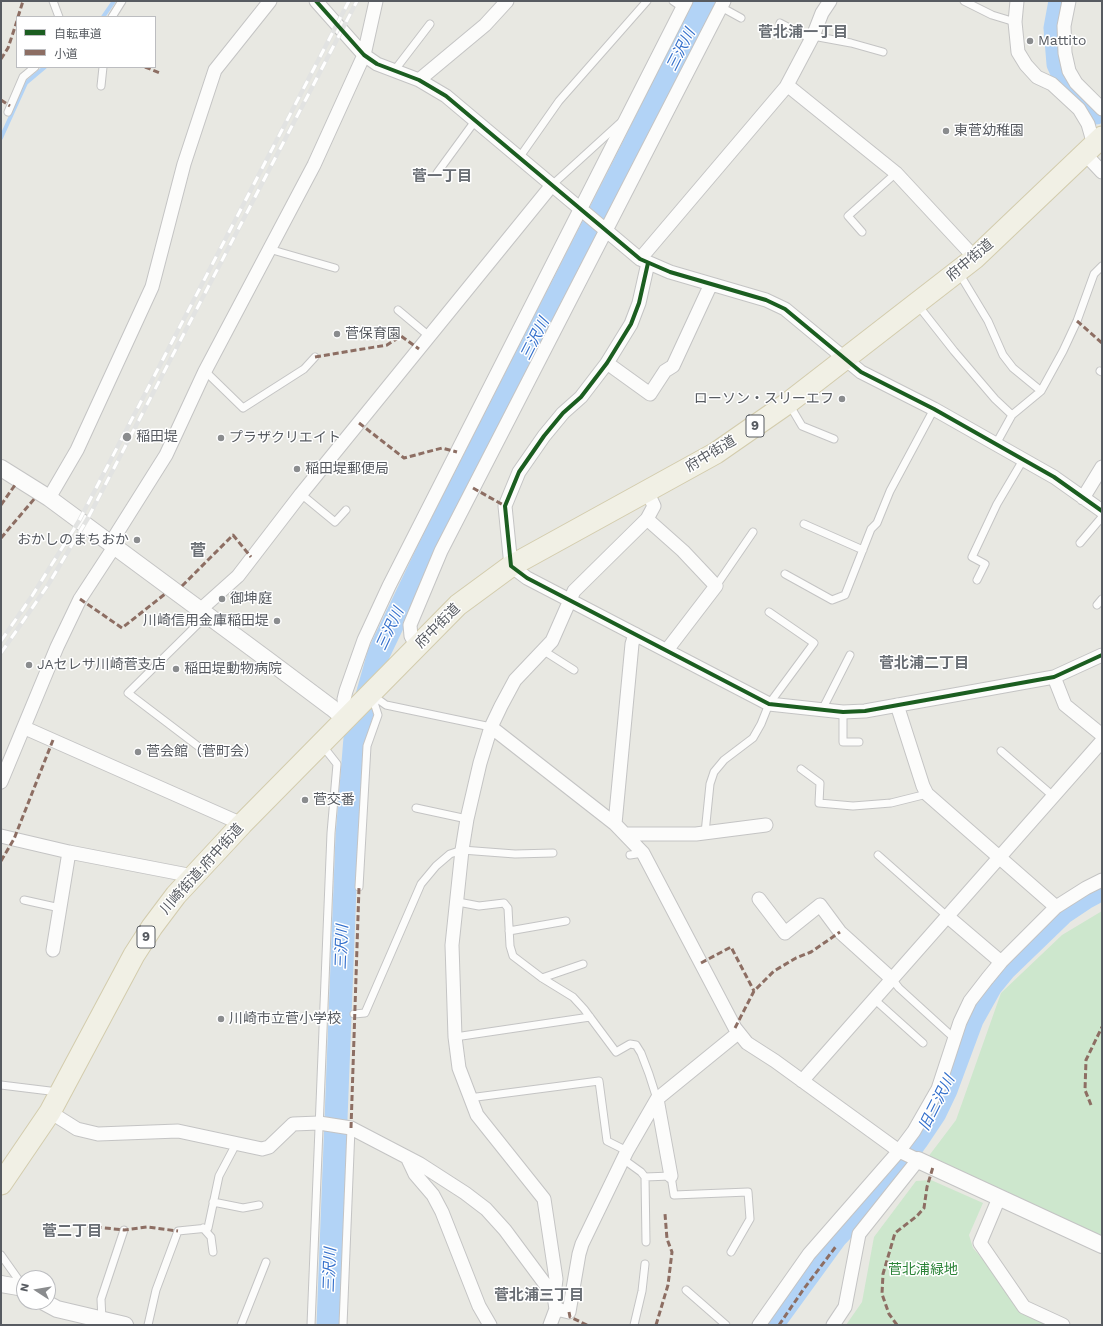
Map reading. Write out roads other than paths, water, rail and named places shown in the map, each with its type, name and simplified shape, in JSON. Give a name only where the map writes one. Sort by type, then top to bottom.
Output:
[{"type":"main road","name":"府中街道","points":[[342,715],[379,695],[416,648],[458,605],[511,566],[716,453],[788,403],[975,258],[1094,146]]},
{"type":"main road","name":"川崎街道;府中街道","points":[[1,1184],[50,1112],[134,955],[152,927],[193,876],[321,744],[342,715]]},
{"type":"street","points":[[49,498],[77,450],[152,286],[184,164],[215,70],[270,1]]},
{"type":"street","points":[[316,1],[364,55],[377,64],[419,80],[446,96],[475,122],[644,261],[670,272],[766,300],[785,309],[861,372],[934,409],[1054,477],[1102,511]]},
{"type":"street","points":[[1,782],[25,728],[57,647],[80,599],[166,455],[204,370],[314,165],[364,55],[376,1]]},
{"type":"street","points":[[830,1],[822,13],[812,37],[787,85],[644,261],[639,303],[631,324],[607,363],[581,397],[564,413],[544,436],[519,472],[505,506],[511,566],[527,578],[769,704],[843,712],[897,705],[1054,677],[1102,655]]},
{"type":"street","points":[[1017,1],[1015,22],[1018,52],[1026,65],[1038,77],[1052,84],[1079,109],[1088,124],[1102,172]]},
{"type":"street","points":[[1069,1],[1064,26],[1065,53],[1069,71],[1076,83],[1102,108]]},
{"type":"street","points":[[419,80],[485,25],[505,2]]},
{"type":"street","points":[[1,468],[49,498],[342,715],[364,640],[389,586],[580,209],[630,114],[681,3]]},
{"type":"street","points":[[416,648],[411,636],[410,625],[441,552],[723,4]]},
{"type":"street","points":[[787,85],[896,173],[975,258]]},
{"type":"street","points":[[203,612],[238,576],[301,494],[552,185]]},
{"type":"street","points":[[607,363],[650,394],[665,371],[673,366],[711,284]]},
{"type":"street","points":[[1083,498],[1102,467]]},
{"type":"street","points":[[550,1325],[555,1302],[556,1279],[544,1199],[477,1115],[469,1098],[459,1068],[455,1036],[452,946],[458,902],[462,850],[467,819],[480,763],[491,727],[515,680],[552,642],[574,591],[647,519],[654,506],[647,491]]},
{"type":"street","points":[[647,519],[683,551],[716,586],[667,650]]},
{"type":"street","points":[[615,824],[632,644],[635,634]]},
{"type":"street","points":[[1054,677],[1065,705],[1102,735]]},
{"type":"street","points":[[897,705],[927,794],[1056,907]]},
{"type":"street","points":[[491,727],[615,824],[627,834],[643,852],[738,1033],[747,1043],[899,1151],[1102,1246]]},
{"type":"street","points":[[25,728],[242,824]]},
{"type":"street","points":[[802,1081],[1102,741]]},
{"type":"street","points":[[627,834],[696,834],[766,825]]},
{"type":"street","points":[[1,836],[69,852],[193,876]]},
{"type":"street","points":[[53,950],[69,852]]},
{"type":"street","points":[[759,1325],[823,1237],[899,1151],[926,1111],[938,1089],[956,1039],[960,1022],[970,1001],[1000,962],[1056,907],[1102,880]]},
{"type":"street","points":[[759,899],[785,932],[820,905],[840,932],[892,979]]},
{"type":"street","points":[[947,916],[1000,962]]},
{"type":"street","points":[[50,1112],[77,1129],[98,1134],[178,1131],[262,1149],[269,1147],[293,1124],[319,1123],[351,1128],[407,1158],[465,1192],[486,1209],[505,1230],[555,1302],[569,1312],[579,1254],[625,1155],[657,1099],[738,1033]]},
{"type":"street","points":[[657,1099],[671,1176]]},
{"type":"street","points":[[407,1158],[415,1174],[433,1195],[442,1212],[479,1306],[490,1325]]},
{"type":"street","points":[[833,1325],[845,1307],[860,1234],[916,1159]]},
{"type":"street","points":[[999,1198],[980,1243],[1024,1307],[1063,1325]]},
{"type":"street","points":[[1,1284],[16,1287]]},
{"type":"street","points":[[56,1308],[102,1322],[125,1325]]},
{"type":"lane","points":[[53,1],[59,16]]},
{"type":"lane","points":[[113,16],[122,1]]},
{"type":"lane","points":[[519,158],[559,101],[647,1]]},
{"type":"lane","points":[[964,1],[992,15],[1015,22]]},
{"type":"lane","points":[[723,4],[741,18]]},
{"type":"lane","points":[[780,23],[812,37],[851,43],[883,52]]},
{"type":"lane","points":[[394,71],[430,24]]},
{"type":"lane","points":[[8,112],[23,77],[34,68]]},
{"type":"lane","points":[[101,86],[104,68]]},
{"type":"lane","points":[[552,185],[630,114]]},
{"type":"lane","points":[[437,173],[475,122]]},
{"type":"lane","points":[[862,232],[848,216],[896,173]]},
{"type":"lane","points":[[269,249],[335,268]]},
{"type":"lane","points":[[996,444],[1012,415],[1041,391],[1063,351],[1077,321],[1094,274],[1102,266]]},
{"type":"lane","points":[[958,272],[988,321],[1003,355],[1013,368],[1041,391]]},
{"type":"lane","points":[[917,303],[954,351],[995,399],[1012,415]]},
{"type":"lane","points":[[398,310],[429,336]]},
{"type":"lane","points":[[204,370],[243,408],[304,369],[315,356]]},
{"type":"lane","points":[[788,403],[802,426],[834,439]]},
{"type":"lane","points":[[785,574],[832,600],[845,595],[871,529],[877,523],[890,491],[934,409]]},
{"type":"lane","points":[[977,580],[984,564],[972,557],[997,504],[1023,460]]},
{"type":"lane","points":[[301,494],[335,522],[346,510]]},
{"type":"lane","points":[[1080,543],[1102,517]]},
{"type":"lane","points":[[804,524],[862,550]]},
{"type":"lane","points":[[716,586],[753,532]]},
{"type":"lane","points":[[1097,605],[1102,599]]},
{"type":"lane","points":[[203,612],[128,693],[203,750]]},
{"type":"lane","points":[[705,832],[710,784],[714,772],[724,760],[753,738],[761,724],[769,704],[814,643],[768,612]]},
{"type":"lane","points":[[544,651],[574,670]]},
{"type":"lane","points":[[822,710],[850,655]]},
{"type":"lane","points":[[360,887],[367,746],[378,715],[379,695],[491,727]]},
{"type":"lane","points":[[843,712],[843,742],[859,742]]},
{"type":"lane","points":[[311,1325],[331,833],[337,764],[321,744]]},
{"type":"lane","points":[[1001,751],[1053,796]]},
{"type":"lane","points":[[801,769],[820,783],[819,803],[853,806],[891,804],[927,794]]},
{"type":"lane","points":[[416,808],[467,819]]},
{"type":"lane","points":[[354,1014],[365,1013],[421,884],[436,866],[450,854],[462,850],[515,854],[554,854]]},
{"type":"lane","points":[[630,855],[643,852]]},
{"type":"lane","points":[[878,856],[947,916]]},
{"type":"lane","points":[[24,900],[60,908]]},
{"type":"lane","points":[[458,902],[479,906],[504,903],[508,908],[510,946],[513,956],[521,964],[573,996],[616,1052],[630,1044],[636,1045],[641,1052],[657,1099]]},
{"type":"lane","points":[[509,931],[566,921]]},
{"type":"lane","points":[[542,978],[583,964]]},
{"type":"lane","points":[[892,979],[899,988],[956,1039]]},
{"type":"lane","points":[[874,998],[923,1043]]},
{"type":"lane","points":[[455,1036],[590,1017]]},
{"type":"lane","points":[[469,1098],[598,1081],[607,1141],[625,1155],[645,1178],[646,1242]]},
{"type":"lane","points":[[1,1085],[61,1092]]},
{"type":"lane","points":[[343,1325],[351,1128]]},
{"type":"lane","points":[[148,1325],[156,1290],[178,1231],[208,1228],[219,1176],[236,1144]]},
{"type":"lane","points":[[645,1178],[671,1176],[674,1195],[748,1192],[750,1219],[731,1252]]},
{"type":"lane","points":[[213,1202],[243,1208],[259,1205]]},
{"type":"lane","points":[[203,1228],[211,1237],[213,1252]]},
{"type":"lane","points":[[102,1322],[101,1299],[124,1230]]},
{"type":"lane","points":[[1,1255],[16,1277]]},
{"type":"lane","points":[[241,1325],[266,1262]]},
{"type":"lane","points":[[634,1325],[642,1291],[645,1264]]},
{"type":"lane","points":[[686,1290],[726,1325]]},
{"type":"waterway","points":[[104,16],[114,1]]},
{"type":"waterway","name":"三沢川","points":[[328,1325],[347,836],[355,738],[379,653],[435,536],[706,1]]},
{"type":"waterway","name":"旧三沢川","points":[[1060,1],[1055,28],[1058,64],[1067,84],[1096,113]]},
{"type":"waterway","points":[[1,138],[26,83],[44,68]]},
{"type":"waterway","name":"旧三沢川","points":[[772,1325],[836,1237],[880,1191],[935,1113],[946,1090],[972,1020],[991,986],[1005,969],[1063,913],[1102,889]]},
{"type":"railway","points":[[1,641],[32,596],[79,521],[349,1]]},
{"type":"railway","points":[[1,653],[48,585],[88,518],[357,1]]},
{"type":"place","name":"Mattito","points":[[1030,41]]},
{"type":"place","name":"東菅幼稚園","points":[[946,131]]},
{"type":"place","name":"菅保育園","points":[[337,334]]},
{"type":"place","name":"ローソン・スリーエフ","points":[[842,399]]},
{"type":"place","name":"稲田堤","points":[[127,437]]},
{"type":"place","name":"プラザクリエイト","points":[[221,438]]},
{"type":"place","name":"稲田堤郵便局","points":[[297,469]]},
{"type":"place","name":"おかしのまちおか","points":[[137,540]]},
{"type":"place","name":"御坤庭","points":[[222,599]]},
{"type":"place","name":"川崎信用金庫稲田堤","points":[[277,621]]},
{"type":"place","name":"JAセレサ川崎菅支店","points":[[29,665]]},
{"type":"place","name":"稲田堤動物病院","points":[[176,669]]},
{"type":"place","name":"菅会館（菅町会）","points":[[138,752]]},
{"type":"place","name":"菅交番","points":[[305,800]]},
{"type":"place","name":"川崎市立菅小学校","points":[[221,1019]]},
{"type":"district","name":"菅北浦一丁目","points":[[803,33]]},
{"type":"district","name":"菅一丁目","points":[[442,177]]},
{"type":"district","name":"菅","points":[[198,551]]},
{"type":"district","name":"菅北浦二丁目","points":[[924,664]]},
{"type":"district","name":"菅二丁目","points":[[72,1232]]},
{"type":"district","name":"菅北浦三丁目","points":[[539,1296]]},
{"type":"park label","name":"菅北浦緑地","points":[[923,1270]]}]
